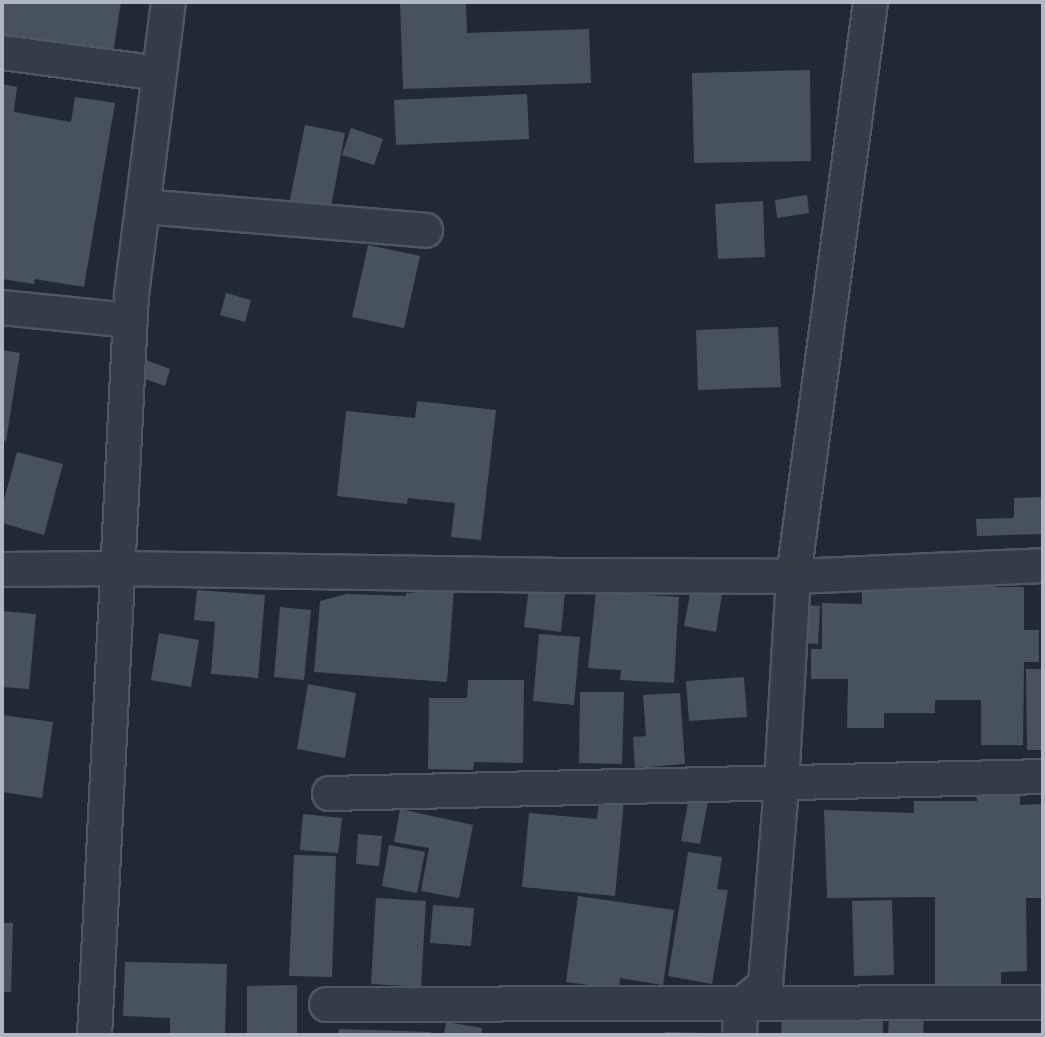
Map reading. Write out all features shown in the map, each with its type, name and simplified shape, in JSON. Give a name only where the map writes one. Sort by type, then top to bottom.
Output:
[{"type":"street","points":[[94,1035],[129,320],[168,2]]},
{"type":"street","points":[[748,1008],[793,775],[793,576],[870,2]]},
{"type":"street","points":[[2,51],[159,73]]},
{"type":"street","points":[[142,206],[425,230]]},
{"type":"street","points":[[2,307],[129,320]]},
{"type":"street","points":[[2,569],[116,568],[551,576],[793,576],[1043,565]]},
{"type":"street","points":[[329,793],[793,775],[1043,758]]},
{"type":"street","points":[[793,775],[1043,776]]},
{"type":"street","points":[[748,1008],[1043,979]]},
{"type":"street","points":[[326,1004],[748,1008],[1043,1002]]},
{"type":"building","points":[[2,2],[121,2],[113,54],[2,39]]},
{"type":"building","points":[[466,2],[467,33],[589,29],[591,83],[403,89],[400,3]]},
{"type":"building","points":[[810,70],[811,161],[694,163],[692,73]]},
{"type":"building","points":[[2,84],[17,87],[14,112],[71,122],[75,97],[115,103],[84,287],[35,279],[34,284],[2,279]]},
{"type":"building","points":[[527,94],[529,139],[396,145],[394,100]]},
{"type":"building","points":[[305,125],[345,133],[330,212],[289,204]]},
{"type":"building","points":[[351,128],[383,139],[374,165],[342,155]]},
{"type":"building","points":[[807,195],[809,213],[777,218],[775,200]]},
{"type":"building","points":[[763,201],[765,257],[718,259],[715,204]]},
{"type":"building","points":[[368,245],[420,256],[404,328],[352,317]]},
{"type":"building","points":[[226,293],[251,300],[245,322],[220,315]]},
{"type":"building","points":[[778,327],[781,387],[698,390],[696,330]]},
{"type":"building","points":[[2,350],[20,353],[6,441],[2,440]]},
{"type":"building","points":[[135,356],[170,369],[165,386],[129,373]]},
{"type":"building","points":[[417,401],[496,410],[481,540],[451,537],[455,503],[408,498],[407,504],[337,496],[346,411],[415,418]]},
{"type":"building","points":[[17,452],[63,464],[44,535],[2,523],[2,507]]},
{"type":"building","points":[[1043,497],[1043,534],[977,536],[976,519],[1014,518],[1014,498]]},
{"type":"building","points":[[692,583],[723,588],[716,632],[684,626]]},
{"type":"building","points":[[862,587],[1024,587],[1024,630],[1039,630],[1039,662],[1024,662],[1023,745],[981,745],[981,700],[935,700],[935,713],[884,713],[884,728],[847,728],[848,679],[811,679],[811,649],[822,649],[822,603],[862,604]]},
{"type":"building","points":[[529,588],[565,592],[561,632],[524,627]]},
{"type":"building","points":[[454,589],[447,682],[314,672],[320,601],[347,594],[406,596],[406,593]]},
{"type":"building","points":[[197,590],[265,595],[258,678],[211,674],[215,622],[194,620]]},
{"type":"building","points":[[596,592],[679,597],[674,683],[620,680],[621,670],[588,668]]},
{"type":"building","points":[[802,605],[820,606],[818,644],[800,643]]},
{"type":"building","points":[[280,607],[311,610],[304,680],[274,677]]},
{"type":"building","points":[[2,611],[36,614],[29,689],[2,687]]},
{"type":"building","points":[[159,633],[199,640],[191,687],[151,680]]},
{"type":"building","points":[[539,634],[580,637],[574,705],[533,701]]},
{"type":"building","points":[[1026,669],[1043,669],[1043,750],[1027,750]]},
{"type":"building","points":[[744,677],[747,717],[689,721],[686,681]]},
{"type":"building","points":[[468,680],[524,680],[523,763],[474,762],[473,770],[428,769],[429,698],[467,698]]},
{"type":"building","points":[[308,684],[356,693],[345,758],[297,749]]},
{"type":"building","points":[[580,692],[624,692],[622,764],[579,763]]},
{"type":"building","points":[[680,693],[685,764],[635,768],[633,737],[646,736],[643,695]]},
{"type":"building","points":[[2,715],[53,722],[42,798],[2,792]]},
{"type":"building","points":[[1020,792],[1020,805],[1043,804],[1043,898],[1026,898],[1027,971],[1001,972],[1001,984],[935,985],[935,897],[827,898],[824,810],[914,813],[914,801],[977,801],[976,793]]},
{"type":"building","points":[[599,798],[624,801],[615,896],[522,887],[529,813],[597,819]]},
{"type":"building","points":[[689,798],[708,801],[700,844],[681,841]]},
{"type":"building","points":[[400,809],[473,825],[459,898],[421,891],[429,848],[394,842]]},
{"type":"building","points":[[303,814],[342,818],[338,853],[300,850]]},
{"type":"building","points":[[358,834],[382,836],[379,866],[356,864]]},
{"type":"building","points":[[389,845],[425,852],[417,893],[382,886]]},
{"type":"building","points":[[688,852],[722,857],[717,889],[728,890],[712,984],[668,976]]},
{"type":"building","points":[[294,855],[336,856],[332,977],[289,976]]},
{"type":"building","points":[[578,896],[674,910],[663,985],[620,978],[619,989],[566,982]]},
{"type":"building","points":[[376,898],[426,901],[421,987],[371,984]]},
{"type":"building","points":[[892,900],[894,975],[854,976],[852,901]]},
{"type":"building","points":[[433,905],[474,908],[471,946],[430,943]]},
{"type":"building","points":[[2,923],[13,923],[11,992],[2,992]]},
{"type":"building","points":[[125,962],[227,964],[225,1035],[170,1035],[170,1018],[123,1016]]},
{"type":"building","points":[[297,985],[297,1035],[247,1035],[247,986]]},
{"type":"building","points":[[782,1017],[883,1018],[883,1035],[781,1035]]},
{"type":"building","points":[[889,1017],[924,1018],[923,1035],[888,1035]]},
{"type":"building","points":[[446,1022],[482,1028],[481,1035],[444,1035]]},
{"type":"building","points":[[339,1029],[431,1032],[431,1035],[338,1035]]},
{"type":"building","points":[[665,1032],[706,1033],[706,1035],[665,1035]]}]
